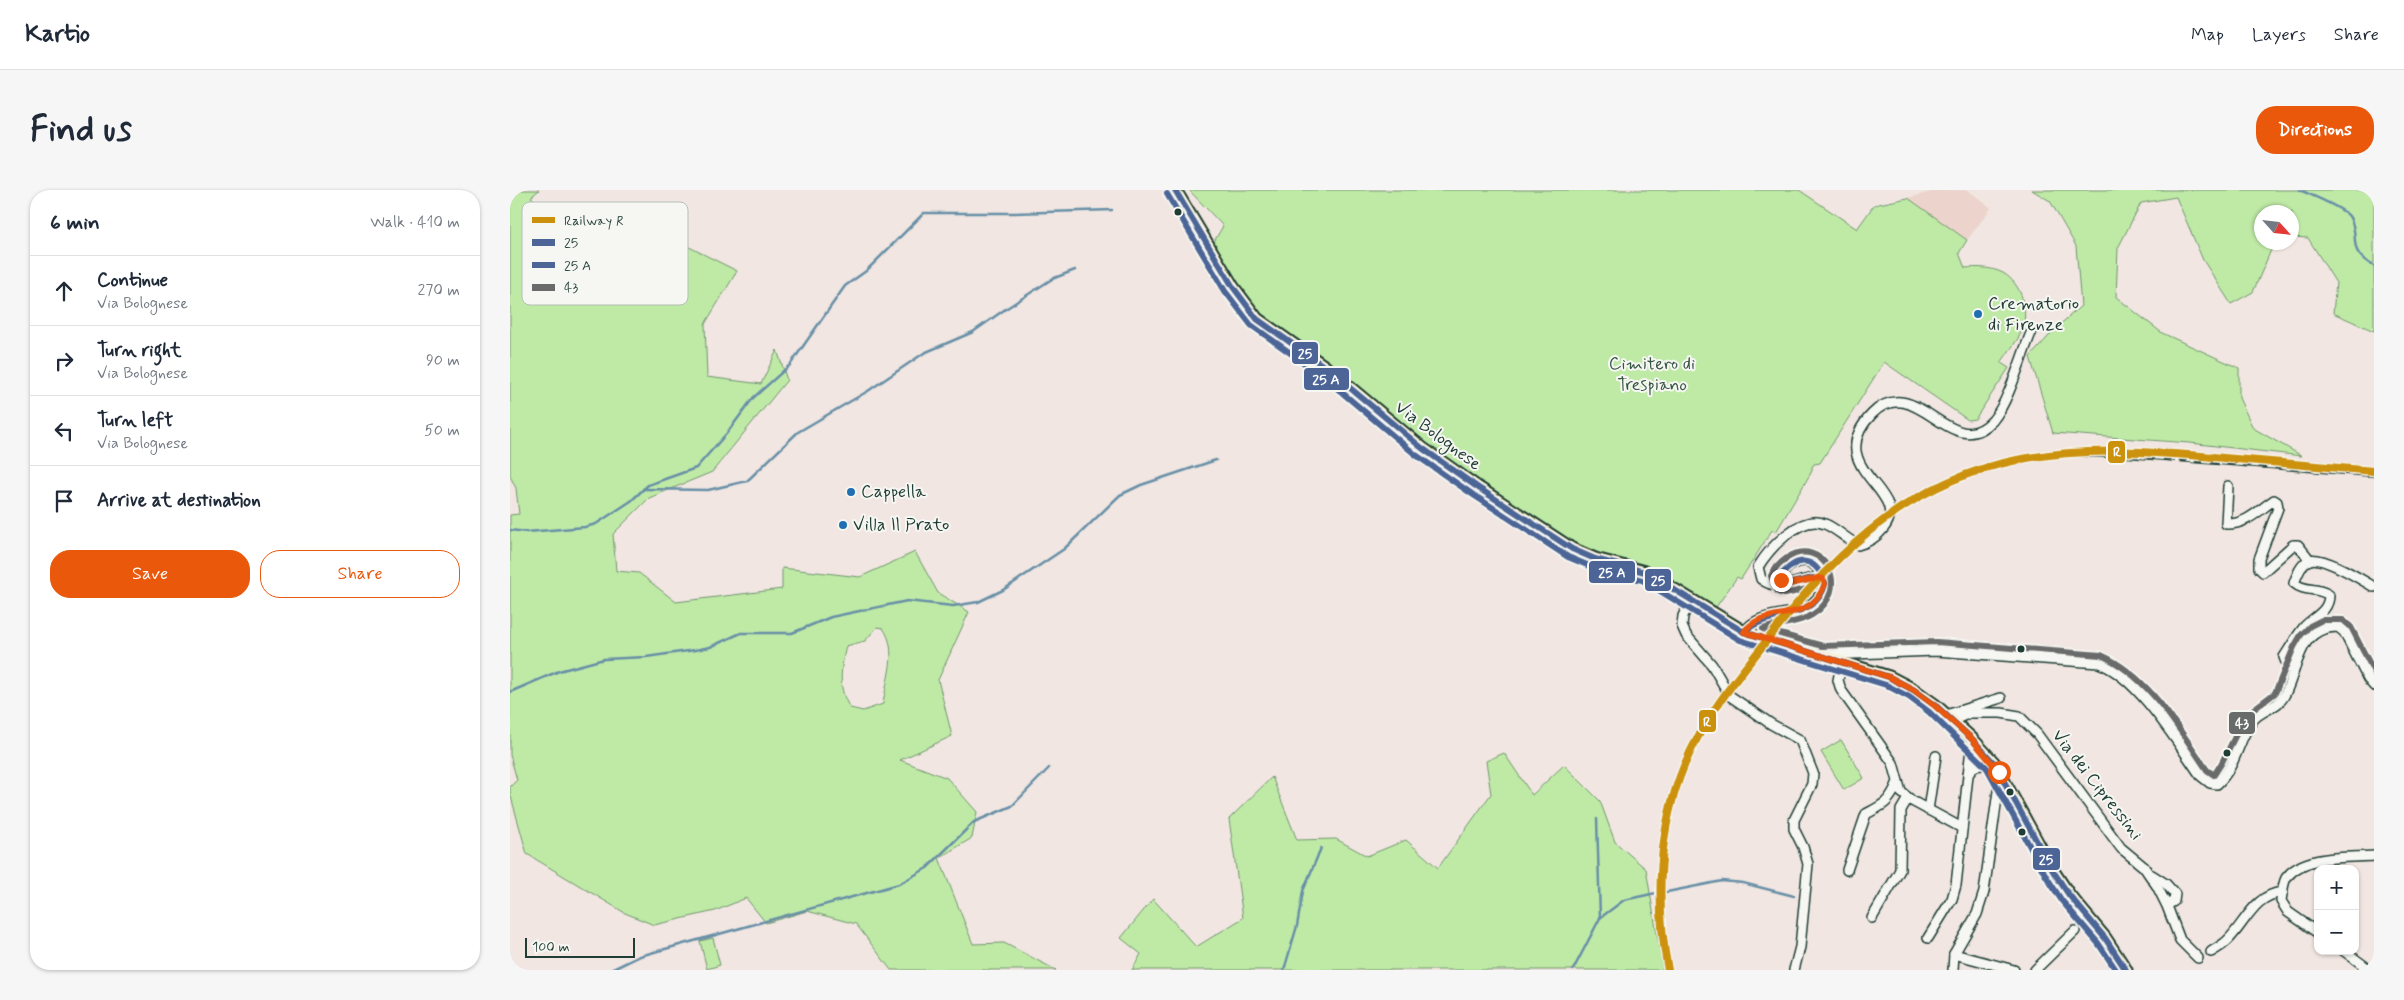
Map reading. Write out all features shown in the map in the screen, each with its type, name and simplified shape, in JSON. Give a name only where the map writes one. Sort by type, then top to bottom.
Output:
[{"type":"main road","name":"Via Bolognese","points":[[1175,190],[1233,287],[1257,319],[1266,328],[1325,367],[1445,465],[1572,549],[1595,559],[1644,572],[1744,632],[1889,677],[1914,690],[1949,718],[1994,763],[2053,871],[2069,895],[2105,938],[2126,970]]},
{"type":"street","points":[[1823,579],[1813,578],[1784,585],[1766,582],[1761,578],[1758,567],[1764,558],[1795,528],[1806,522],[1824,523],[1858,544],[1868,542],[1878,535],[1887,524],[1890,518],[1890,508],[1883,495],[1863,470],[1856,456],[1855,441],[1862,426],[1884,404],[1895,400],[1907,402],[1939,422],[1967,433],[1984,427],[1999,411],[2031,333]]},
{"type":"street","points":[[2228,486],[2226,524],[2233,524],[2248,519],[2262,511],[2274,500],[2278,502],[2278,508],[2259,559],[2259,568],[2263,572],[2293,545],[2298,545],[2310,560]]},
{"type":"street","points":[[2293,668],[2286,662],[2284,657],[2305,627],[2324,611],[2329,602],[2330,595],[2324,591],[2300,589],[2294,583],[2303,565],[2310,560],[2318,559],[2374,587]]},
{"type":"street","points":[[1744,632],[1747,627],[1765,618],[1806,609],[1814,604],[1825,584],[1816,566],[1807,561],[1801,561],[1785,568],[1780,576],[1784,585]]},
{"type":"street","points":[[1691,600],[1683,616],[1682,626],[1692,643],[1712,665],[1730,696],[1771,724],[1800,740],[1808,756],[1813,773],[1812,784],[1794,820],[1794,829],[1803,847],[1808,864],[1800,948],[1794,970]]},
{"type":"street","points":[[1822,655],[1936,651],[2099,663],[2112,668],[2134,689],[2159,716],[2201,776],[2210,783],[2218,784],[2226,776],[2253,720],[2280,702],[2286,693],[2293,668],[2308,639],[2318,630],[2338,627],[2344,632],[2368,679],[2374,686]]},
{"type":"street","points":[[1842,662],[1838,680],[1841,690],[1893,764],[1897,784],[1901,792],[1928,810],[1962,828]]},
{"type":"street","points":[[1949,718],[2001,698]]},
{"type":"street","name":"Via dei Cipressini","points":[[1949,718],[1970,713],[2001,713],[2019,716],[2037,734],[2121,848],[2147,872],[2167,905],[2180,940],[2198,958]]},
{"type":"street","points":[[1928,938],[1954,892],[1972,739]]},
{"type":"street","points":[[1928,810],[1936,756]]},
{"type":"street","points":[[1968,774],[1976,766],[1994,763]]},
{"type":"street","points":[[1953,970],[1954,954],[1977,914],[1984,892],[1998,791],[2004,780]]},
{"type":"street","points":[[1847,870],[1866,814],[1880,809],[1892,796],[1897,784]]},
{"type":"street","points":[[1872,918],[1900,870],[1901,810],[1908,798]]},
{"type":"street","points":[[2314,930],[2288,912],[2281,901],[2285,879],[2299,866],[2316,861],[2374,856]]},
{"type":"street","points":[[2212,952],[2227,941],[2252,908],[2271,893],[2283,892]]},
{"type":"street","points":[[2035,970],[2075,931]]},
{"type":"street","points":[[1954,954],[2014,970]]},
{"type":"street","points":[[2349,955],[2370,970]]},
{"type":"shaded area","points":[[1939,190],[1968,190],[1991,208],[1967,240],[1908,198]]},
{"type":"green space","points":[[510,190],[539,190],[531,197],[536,202],[522,202],[522,305],[688,305],[688,246],[737,271],[705,324],[707,377],[761,384],[777,350],[787,380],[712,472],[649,498],[613,534],[616,571],[639,573],[676,602],[782,589],[782,568],[860,577],[915,552],[938,593],[969,612],[938,680],[952,736],[900,760],[947,778],[977,812],[972,838],[939,858],[973,944],[1004,943],[1056,970],[891,970],[856,924],[807,911],[766,923],[746,898],[715,911],[654,925],[625,913],[527,854],[510,793],[510,787],[517,780],[510,755],[510,515],[519,514],[516,488],[510,476]],"holes":[[[877,627],[883,628],[888,637],[891,656],[883,704],[863,711],[850,708],[843,693],[841,678],[846,646],[865,641]]]},
{"type":"green space","name":"Cimitero di Trespiano","points":[[1189,190],[1799,190],[1857,229],[1874,205],[1908,198],[1967,240],[1959,253],[1965,268],[1994,270],[2010,278],[2022,298],[2025,315],[2024,323],[2020,335],[2001,363],[2009,368],[1975,419],[1968,420],[1884,362],[1820,463],[1814,464],[1812,467],[1812,471],[1776,532],[1772,530],[1741,579],[1737,577],[1714,610],[1644,566],[1591,551],[1571,543],[1424,442],[1339,372],[1260,315],[1212,245],[1223,226]]},
{"type":"green space","points":[[2032,190],[2374,190],[2374,331],[2333,313],[2336,283],[2308,238],[2299,237],[2299,205],[2254,205],[2254,250],[2271,250],[2253,292],[2231,304],[2203,260],[2176,197],[2141,203],[2118,248],[2116,297],[2162,333],[2239,368],[2239,398],[2253,428],[2302,456],[2190,443],[2053,433],[2030,357],[2056,328],[2081,306],[2076,246],[2050,201]]},
{"type":"green space","points":[[1841,740],[1864,778],[1844,790],[1821,752]]},
{"type":"green space","points":[[1504,753],[1532,795],[1564,765],[1600,801],[1615,842],[1646,869],[1663,970],[1132,970],[1141,954],[1121,938],[1153,899],[1196,947],[1243,918],[1229,819],[1272,777],[1297,840],[1336,839],[1367,856],[1406,840],[1438,868],[1491,794],[1486,761]]},
{"type":"green space","points":[[713,938],[720,965],[707,969],[700,941]]},
{"type":"waterway","points":[[2300,190],[2333,205],[2349,216],[2353,224],[2356,249],[2365,260],[2374,266]]},
{"type":"waterway","points":[[510,530],[527,532],[585,527],[596,524],[631,501],[648,485],[696,468],[727,433],[753,398],[790,365],[845,286],[866,271],[924,213],[1112,210]]},
{"type":"waterway","points":[[643,489],[708,490],[747,481],[798,432],[868,391],[924,353],[973,332],[1052,279],[1075,270]]},
{"type":"waterway","points":[[510,692],[559,671],[604,659],[646,657],[695,650],[710,647],[741,633],[792,633],[831,617],[907,601],[953,606],[978,602],[1003,590],[1064,549],[1120,495],[1141,485],[1216,460]]},
{"type":"waterway","points":[[611,970],[640,956],[899,884],[927,868],[974,822],[1012,806],[1049,768]]},
{"type":"waterway","points":[[1597,819],[1600,918]]},
{"type":"waterway","points":[[1284,970],[1297,926],[1303,891],[1321,848]]},
{"type":"waterway","points":[[1667,892],[1722,881],[1743,883],[1794,896]]},
{"type":"waterway","points":[[1573,970],[1600,918],[1624,900],[1656,893]]},
{"type":"railway","points":[[2059,455],[2128,456],[2374,475]]},
{"type":"rail line","name":"R","points":[[1668,970],[1661,919],[1661,866],[1664,841],[1675,790],[1691,751],[1707,721],[1726,693],[1811,587],[1869,531],[1902,507],[1937,487],[1975,471],[2017,460],[2068,453],[2173,454],[2374,471]]},
{"type":"transit line","name":"25","points":[[1175,190],[1233,287],[1257,319],[1325,367],[1422,448],[1477,487],[1572,549],[1595,559],[1645,572],[1744,632],[1889,677],[1914,690],[1935,705],[1972,739],[1994,763],[2053,871],[2069,895],[2105,938],[2126,970]]},
{"type":"transit line","points":[[1167,194],[1225,291],[1251,325],[1320,374],[1416,455],[1472,494],[1568,557],[1592,567],[1642,580],[1740,640],[1886,685],[1909,697],[1929,712],[1987,768],[2046,876],[2062,901],[2098,943],[2116,970]]},
{"type":"transit line","name":"43","points":[[1815,587],[1785,594],[1778,592],[1771,576],[1784,560],[1800,553],[1812,554],[1821,559],[1828,568],[1832,579],[1831,592],[1824,604],[1807,618],[1763,629],[1823,646],[1937,642],[2101,655],[2134,676],[2148,690],[2174,721],[2207,770],[2214,775],[2246,715],[2275,693],[2294,647],[2301,635],[2310,626],[2322,620],[2343,620],[2351,627],[2374,672]]},
{"type":"transit line","name":"25","points":[[1744,632],[1766,620],[1803,609],[1821,595],[1825,583],[1821,574],[1816,568],[1811,563],[1805,562],[1793,565],[1780,577],[1784,585],[1813,578],[1823,579]]},
{"type":"place","name":"Crematorio di Firenze","points":[[1978,314]]},
{"type":"place","name":"Cappella","points":[[851,492]]},
{"type":"place","name":"Villa Il Prato","points":[[843,525]]},
{"type":"route","points":[[1781,580],[1784,585],[1797,584],[1818,578],[1823,579],[1825,584],[1814,604],[1806,609],[1765,618],[1747,627],[1744,632],[1889,677],[1914,690],[1972,739],[1994,763],[1999,772]]}]
